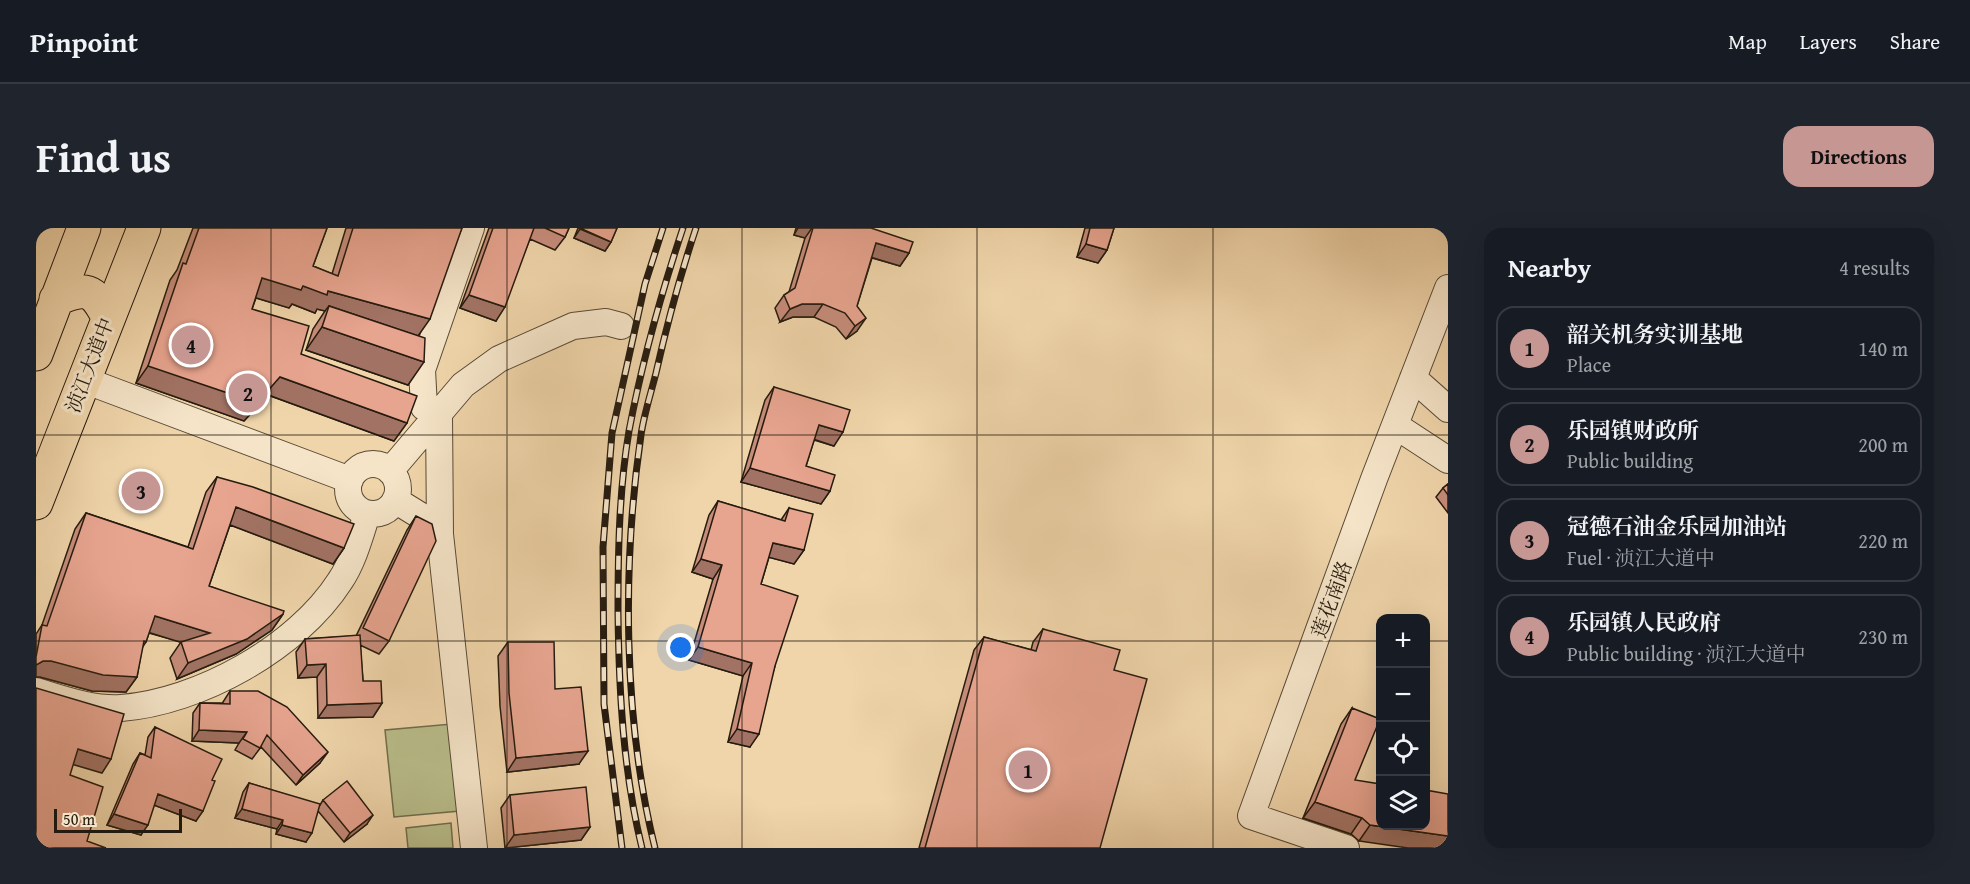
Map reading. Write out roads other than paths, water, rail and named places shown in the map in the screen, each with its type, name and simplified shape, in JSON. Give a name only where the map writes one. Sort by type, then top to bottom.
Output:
[{"type":"main road","points":[[36,354],[46,295],[84,228]]},
{"type":"main road","name":"浈江大道中","points":[[36,502],[144,228]]},
{"type":"main road","points":[[46,295],[88,291],[96,296],[108,316]]},
{"type":"street","points":[[439,414],[424,407],[422,370],[471,228]]},
{"type":"street","name":"莲花南路","points":[[1346,848],[1251,816],[1448,288]]},
{"type":"street","points":[[390,471],[463,385],[500,359],[573,326],[606,322],[621,326]]},
{"type":"street","points":[[1413,378],[1448,409]]},
{"type":"street","points":[[84,380],[350,480]]},
{"type":"street","points":[[439,414],[440,534],[474,848]]},
{"type":"street","points":[[1396,426],[1448,460]]},
{"type":"street","points":[[376,464],[390,471],[398,485],[396,501],[384,512],[368,514],[359,510],[349,497],[350,480],[355,472],[368,465],[376,464]]},
{"type":"street","points":[[396,501],[429,521],[440,534]]},
{"type":"street","points":[[36,692],[78,703],[119,708],[176,696],[221,680],[268,652],[295,632],[327,597],[340,581],[368,514]]},
{"type":"railway","points":[[622,848],[604,704],[603,547],[612,433],[645,284],[663,228]]},
{"type":"railway","points":[[642,848],[630,790],[621,701],[618,613],[621,498],[629,431],[640,379],[683,228]]},
{"type":"railway","points":[[655,848],[644,799],[631,696],[629,643],[631,537],[644,419],[674,300],[696,228]]},
{"type":"place","name":"乐园镇人民政府","points":[[191,345]]},
{"type":"place","name":"乐园镇财政所","points":[[248,393]]},
{"type":"place","name":"冠德石油金乐园加油站","points":[[141,491]]},
{"type":"place","name":"韶关机务实训基地","points":[[1028,770]]}]
